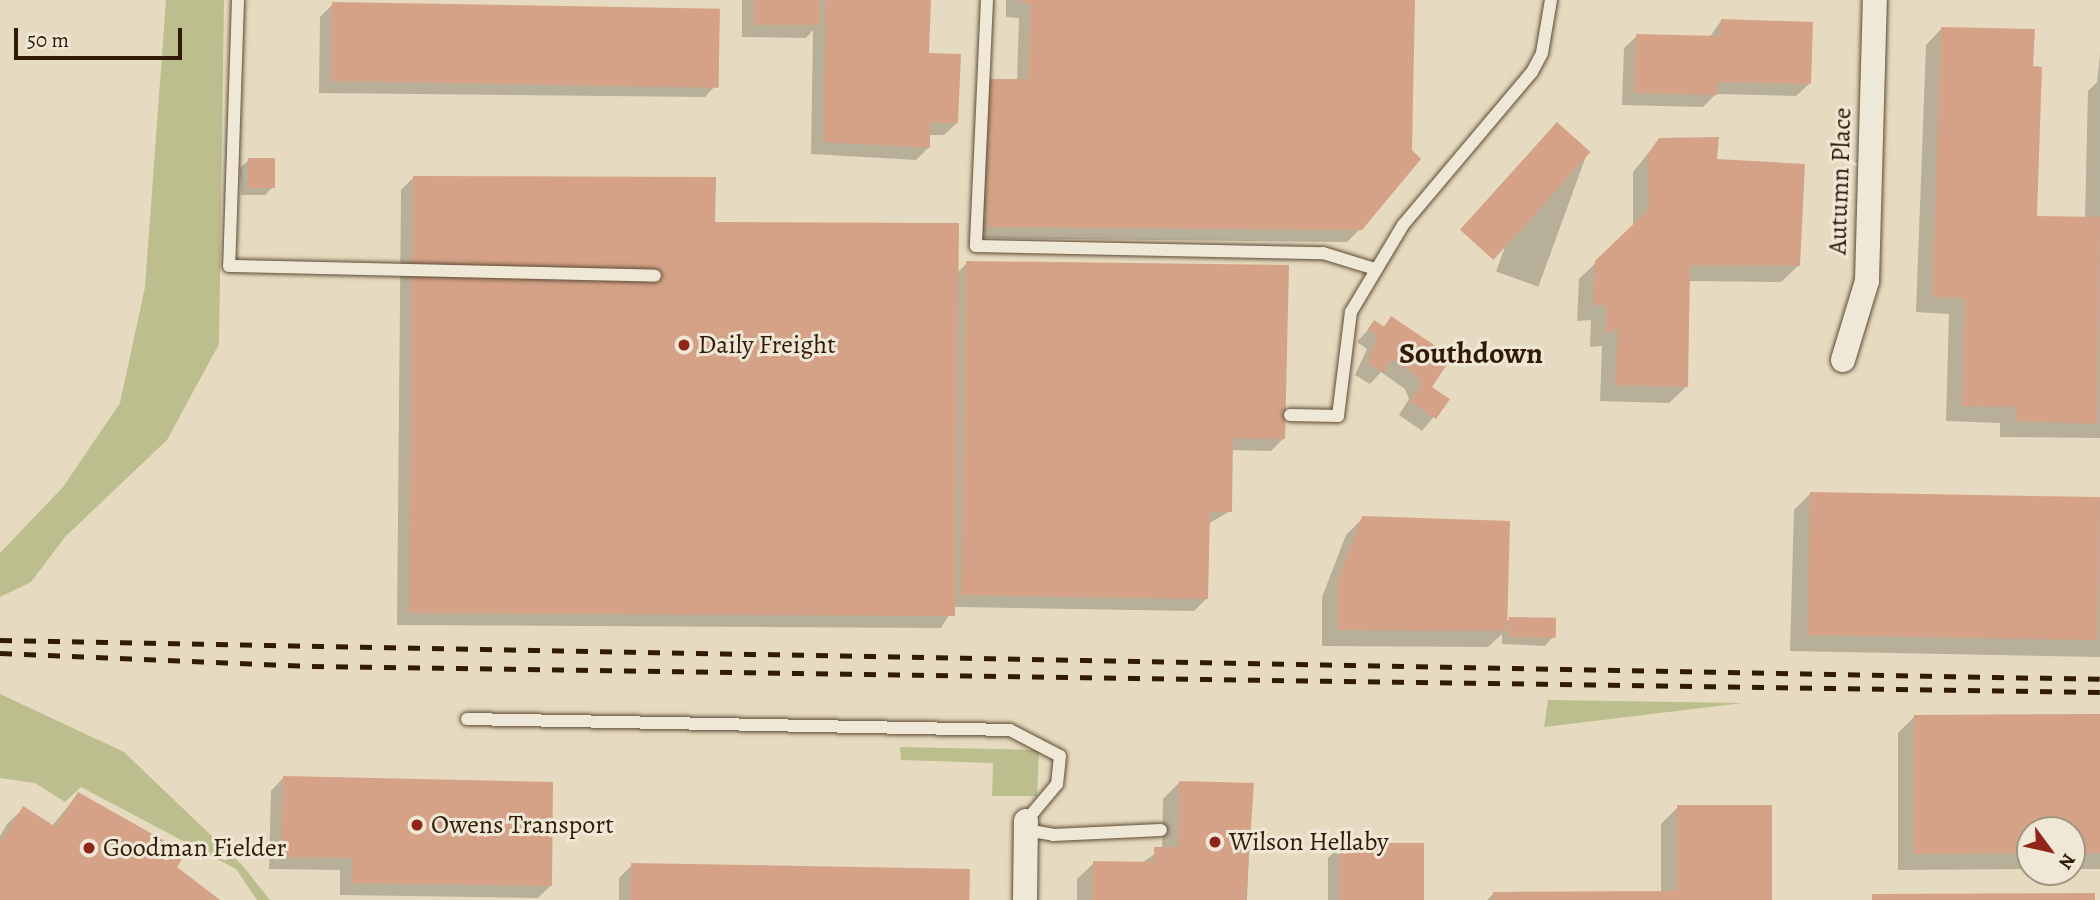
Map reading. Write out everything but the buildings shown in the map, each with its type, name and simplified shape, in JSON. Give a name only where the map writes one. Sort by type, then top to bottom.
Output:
[{"type":"street","name":"Autumn Place","points":[[1843,360],[1867,281],[1875,0]]},
{"type":"street","points":[[1025,900],[1026,826]]},
{"type":"lane","points":[[237,0],[229,266],[654,276]]},
{"type":"lane","points":[[987,0],[976,246],[1323,253],[1376,269]]},
{"type":"lane","points":[[1290,415],[1338,416],[1351,312],[1376,269],[1435,183],[1532,72],[1542,53],[1551,0]]},
{"type":"lane","points":[[467,719],[1010,730],[1060,756],[1057,784],[1026,826]]},
{"type":"lane","points":[[1026,826],[1161,830]]},
{"type":"green space","points":[[166,0],[224,0],[219,344],[167,440],[65,537],[31,582],[0,597],[0,553],[63,487],[120,403],[145,287]]},
{"type":"green space","points":[[0,694],[124,752],[242,865],[270,900],[257,900],[236,869],[81,787],[65,802],[35,783],[0,778]]},
{"type":"green space","points":[[1548,700],[1743,703],[1544,727]]},
{"type":"green space","points":[[900,747],[1039,750],[1037,796],[992,796],[993,763],[901,760]]},
{"type":"railway","points":[[0,640],[2100,679]]},
{"type":"railway","points":[[0,653],[312,666],[2100,692]]},
{"type":"place","name":"Daily Freight","points":[[684,345]]},
{"type":"place","name":"Owens Transport","points":[[417,825]]},
{"type":"place","name":"Wilson Hellaby","points":[[1215,842]]},
{"type":"place","name":"Goodman Fielder","points":[[89,848]]},
{"type":"district","name":"Southdown","points":[[1471,353]]}]
